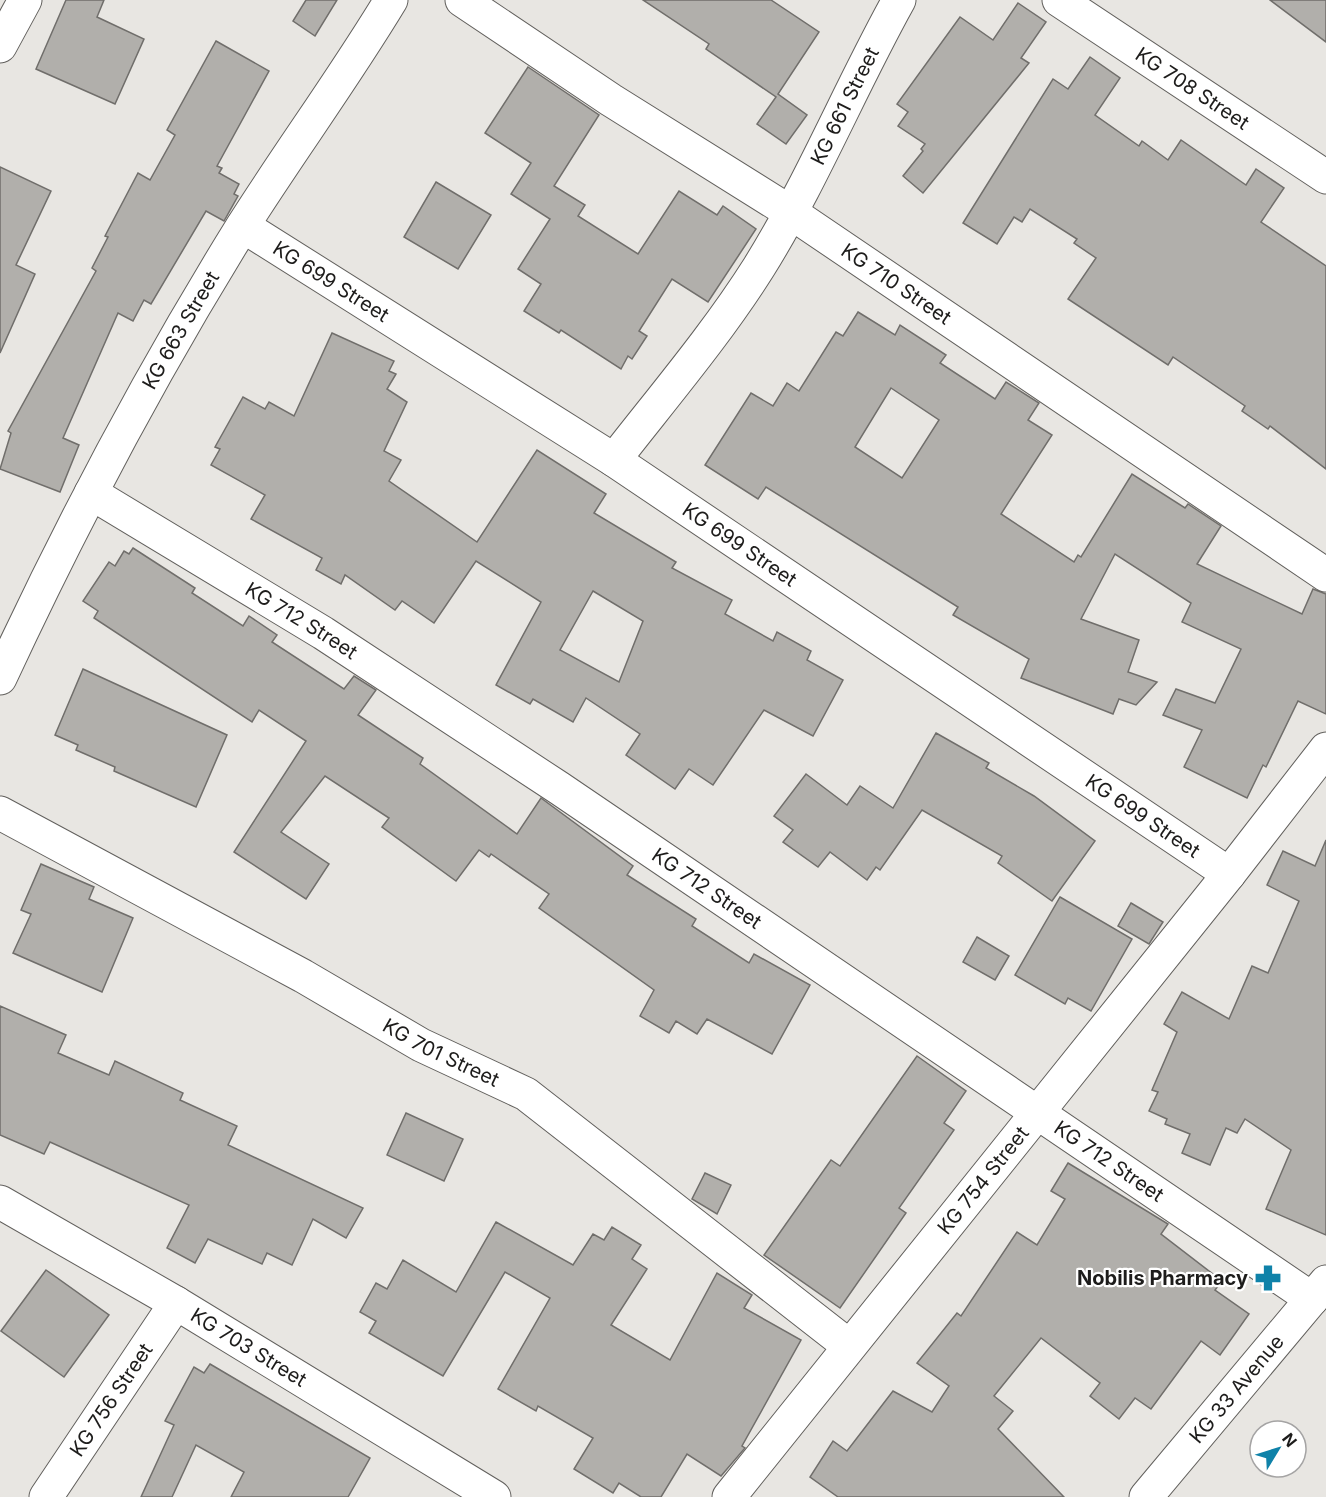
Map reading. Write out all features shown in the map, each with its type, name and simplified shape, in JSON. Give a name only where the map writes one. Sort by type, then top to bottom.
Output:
[{"type":"street","points":[[0,46],[25,0]]},
{"type":"street","name":"KG 663 Street","points":[[0,678],[52,566],[158,366],[243,226],[391,0]]},
{"type":"street","name":"KG 710 Street","points":[[462,0],[611,100],[790,212],[1326,575]]},
{"type":"street","name":"KG 661 Street","points":[[614,460],[712,334],[759,267],[790,212],[868,54],[898,0]]},
{"type":"street","name":"KG 708 Street","points":[[1059,0],[1326,177]]},
{"type":"street","name":"KG 699 Street","points":[[243,226],[614,460],[1229,874]]},
{"type":"street","name":"KG 712 Street","points":[[91,493],[323,633],[559,788],[1037,1112],[1319,1290]]},
{"type":"street","name":"KG 754 Street","points":[[729,1497],[1229,874],[1326,748]]},
{"type":"street","name":"KG 701 Street","points":[[0,813],[303,976],[421,1045],[526,1095],[849,1346]]},
{"type":"street","name":"KG 703 Street","points":[[0,1202],[176,1303],[494,1497]]},
{"type":"street","name":"KG 33 Avenue","points":[[1146,1497],[1319,1290]]},
{"type":"street","name":"KG 756 Street","points":[[46,1497],[176,1303]]},
{"type":"building","points":[[66,0],[104,0],[97,17],[144,39],[115,104],[36,69]]},
{"type":"building","points":[[306,0],[337,0],[315,36],[293,21]]},
{"type":"building","points":[[643,0],[771,0],[819,32],[778,94],[807,115],[786,144],[757,124],[776,97],[706,49],[709,44]]},
{"type":"building","points":[[1270,0],[1326,0],[1326,42]]},
{"type":"building","points":[[1018,3],[1046,22],[1021,58],[1029,63],[923,193],[903,176],[923,151],[921,149],[925,144],[898,126],[908,112],[897,104],[960,17],[993,40]]},
{"type":"building","points":[[216,41],[269,71],[217,166],[222,168],[219,173],[239,184],[234,194],[238,196],[224,221],[206,211],[151,304],[144,300],[133,321],[118,313],[63,438],[79,445],[60,492],[0,469],[11,433],[8,431],[96,271],[92,268],[108,237],[105,236],[138,173],[150,180],[175,135],[167,130]]},
{"type":"building","points":[[1090,57],[1120,78],[1095,115],[1139,146],[1142,141],[1168,160],[1181,140],[1246,185],[1256,169],[1284,188],[1261,222],[1326,266],[1326,469],[1270,426],[1268,429],[1242,411],[1245,406],[1173,357],[1168,365],[1068,299],[1096,258],[1074,243],[1077,239],[1030,209],[1022,222],[1014,217],[997,244],[963,223],[1053,79],[1068,89]]},
{"type":"building","points":[[528,67],[599,115],[554,186],[585,205],[578,216],[638,254],[679,191],[717,215],[723,206],[756,229],[708,302],[672,279],[639,331],[647,336],[632,359],[628,356],[621,369],[561,330],[559,333],[524,311],[541,284],[518,269],[550,219],[511,194],[531,163],[485,133]]},
{"type":"building","points":[[0,167],[51,191],[16,265],[35,274],[0,353]]},
{"type":"building","points":[[436,182],[491,215],[458,269],[404,237]]},
{"type":"building","points":[[858,312],[895,335],[900,325],[946,355],[940,363],[995,399],[1006,382],[1039,403],[1028,420],[1052,435],[1001,514],[1074,562],[1078,555],[1081,557],[1132,474],[1185,508],[1188,504],[1221,526],[1197,564],[1302,614],[1313,589],[1326,594],[1326,714],[1298,701],[1266,767],[1263,765],[1247,798],[1184,767],[1202,730],[1163,715],[1176,689],[1215,703],[1241,649],[1182,622],[1191,603],[1115,554],[1081,619],[1139,640],[1128,672],[1157,682],[1136,705],[1119,699],[1113,714],[1021,678],[1029,659],[953,615],[958,607],[766,487],[758,499],[705,465],[751,393],[773,406],[787,383],[799,391],[836,332],[843,336]],"holes":[[[891,388],[939,420],[902,478],[855,447]]]},
{"type":"building","points":[[332,333],[394,361],[389,371],[396,374],[387,389],[407,402],[384,451],[401,460],[389,481],[477,542],[537,450],[606,494],[594,513],[676,562],[672,568],[732,600],[725,614],[773,641],[777,632],[811,651],[807,660],[843,680],[813,736],[764,710],[713,785],[689,769],[675,789],[626,755],[640,734],[586,698],[573,722],[533,699],[530,704],[496,685],[541,602],[476,561],[434,623],[402,601],[395,610],[345,575],[341,584],[316,570],[322,558],[251,519],[265,495],[211,465],[220,449],[215,447],[243,397],[265,409],[269,402],[294,416]],"holes":[[[593,591],[643,621],[619,682],[560,650]]]},
{"type":"building","points":[[133,548],[195,588],[192,593],[243,626],[249,616],[277,635],[272,642],[344,689],[354,676],[376,690],[358,715],[423,758],[420,764],[517,834],[541,798],[633,866],[627,875],[696,919],[692,926],[749,963],[754,954],[810,985],[772,1054],[707,1019],[697,1034],[676,1021],[669,1033],[640,1016],[654,990],[539,908],[549,894],[491,854],[489,857],[479,850],[456,881],[382,827],[389,818],[325,776],[281,832],[329,864],[306,899],[234,852],[306,741],[259,710],[252,722],[94,618],[98,611],[83,601],[109,562],[115,566],[124,551],[129,554]]},
{"type":"building","points":[[83,669],[227,735],[196,807],[114,771],[115,767],[76,750],[78,745],[55,735]]},
{"type":"building","points":[[936,733],[989,763],[986,768],[1034,796],[1095,841],[1052,901],[998,863],[1002,856],[922,810],[880,870],[876,867],[867,880],[830,852],[818,867],[783,842],[793,830],[774,816],[806,774],[847,805],[860,786],[893,808]]},
{"type":"building","points":[[1326,840],[1326,1235],[1266,1209],[1291,1150],[1245,1119],[1237,1133],[1226,1128],[1210,1165],[1182,1153],[1190,1134],[1165,1124],[1167,1119],[1149,1111],[1158,1092],[1152,1090],[1177,1032],[1164,1024],[1182,992],[1229,1019],[1252,966],[1268,973],[1299,901],[1267,885],[1283,851],[1315,866]]},
{"type":"building","points":[[41,864],[94,887],[89,899],[133,918],[102,992],[13,953],[31,914],[21,910]]},
{"type":"building","points":[[1060,897],[1132,939],[1091,1011],[1068,998],[1065,1004],[1015,975]]},
{"type":"building","points":[[1131,903],[1163,922],[1149,944],[1118,926]]},
{"type":"building","points":[[977,937],[1009,956],[995,980],[963,962]]},
{"type":"building","points":[[0,1006],[66,1035],[58,1053],[109,1075],[115,1061],[183,1093],[180,1100],[237,1126],[228,1145],[363,1208],[346,1238],[313,1219],[292,1265],[267,1253],[262,1264],[208,1239],[195,1263],[167,1248],[189,1205],[50,1142],[44,1154],[0,1135]]},
{"type":"building","points":[[917,1056],[966,1091],[944,1123],[954,1130],[899,1208],[906,1213],[840,1308],[764,1255],[831,1160],[840,1166]]},
{"type":"building","points":[[406,1113],[463,1139],[444,1181],[387,1155]]},
{"type":"building","points":[[1068,1163],[1168,1224],[1161,1234],[1222,1281],[1215,1290],[1249,1314],[1220,1355],[1201,1341],[1151,1409],[1135,1398],[1119,1419],[1090,1396],[1100,1383],[1041,1338],[994,1396],[1013,1411],[998,1429],[1064,1497],[838,1497],[810,1477],[833,1441],[847,1451],[893,1391],[932,1412],[949,1386],[917,1363],[957,1313],[961,1316],[1017,1232],[1037,1245],[1065,1199],[1051,1191]]},
{"type":"building","points":[[705,1173],[731,1185],[717,1214],[692,1199]]},
{"type":"building","points":[[496,1222],[573,1265],[593,1234],[604,1240],[612,1227],[641,1245],[632,1259],[647,1269],[611,1325],[670,1360],[717,1273],[752,1295],[744,1308],[801,1340],[742,1446],[745,1448],[721,1476],[687,1454],[661,1497],[641,1497],[619,1483],[613,1493],[574,1469],[593,1438],[538,1406],[536,1411],[498,1389],[550,1298],[505,1272],[443,1376],[369,1333],[376,1321],[360,1312],[376,1283],[387,1289],[403,1260],[456,1292]]},
{"type":"building","points":[[46,1270],[109,1315],[64,1377],[1,1331]]},
{"type":"building","points":[[210,1364],[370,1458],[348,1497],[231,1497],[244,1472],[196,1445],[172,1497],[141,1497],[174,1425],[165,1421],[194,1367],[204,1373]]},
{"type":"place","name":"Nobilis Pharmacy","points":[[1268,1278]]}]
